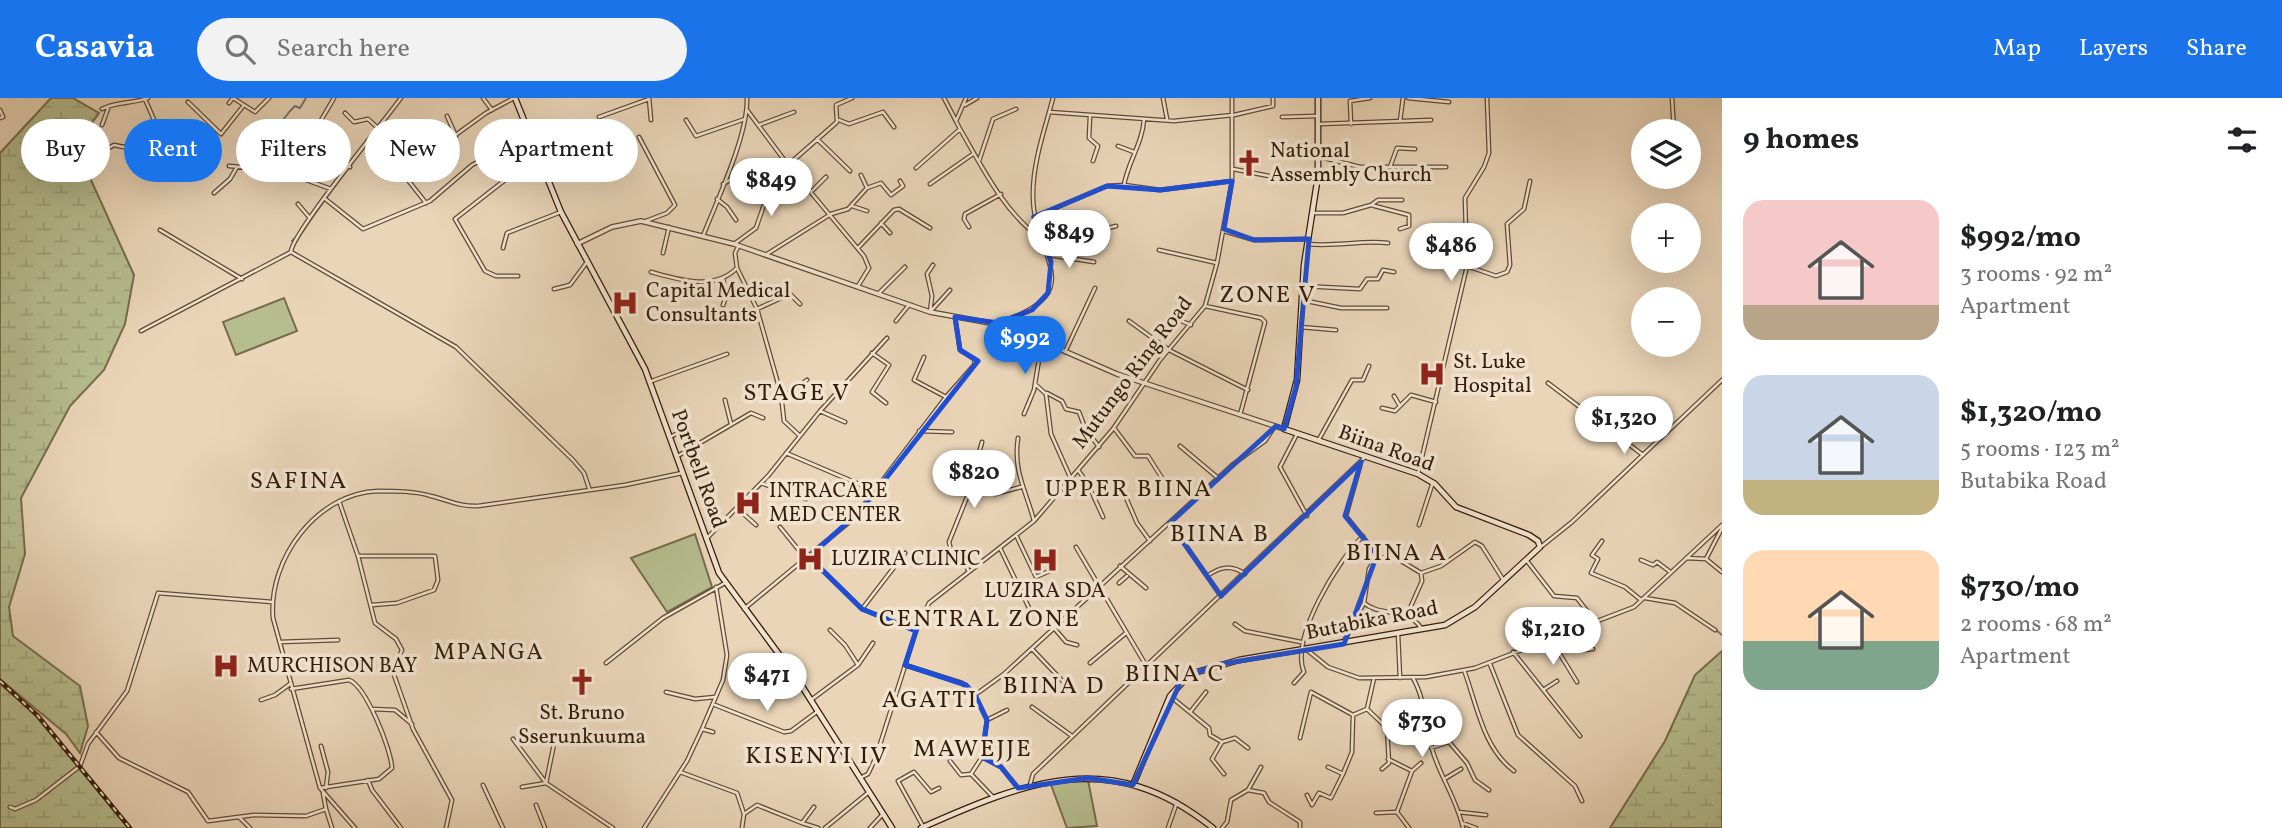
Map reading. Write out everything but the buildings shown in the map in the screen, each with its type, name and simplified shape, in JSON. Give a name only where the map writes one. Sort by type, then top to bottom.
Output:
[{"type":"main road","name":"Portbell Road","points":[[514,98],[522,119]]},
{"type":"main road","points":[[1284,429],[1296,387],[1303,286],[1320,157],[1318,98]]},
{"type":"main road","name":"Portbell Road","points":[[548,182],[577,244],[638,352],[706,539],[725,583],[811,700],[892,828]]},
{"type":"main road","name":"Biina Road","points":[[1284,429],[1418,474],[1433,482],[1456,507],[1529,535],[1538,541],[1540,547]]},
{"type":"main road","name":"Butabika Road","points":[[1133,785],[1170,696],[1182,679],[1199,670],[1398,634],[1457,619],[1540,547]]},
{"type":"main road","points":[[923,828],[1018,788],[1088,778],[1133,785],[1177,802],[1213,828]]},
{"type":"street","points":[[229,103],[233,98],[255,111],[269,98]]},
{"type":"street","points":[[322,119],[334,98]]},
{"type":"street","points":[[386,119],[401,98]]},
{"type":"street","points":[[483,98],[492,110]]},
{"type":"street","points":[[460,134],[492,110],[514,98]]},
{"type":"street","points":[[703,236],[745,119],[747,98]]},
{"type":"street","points":[[852,98],[834,108],[839,120],[849,124],[883,112],[894,127]]},
{"type":"street","points":[[944,98],[979,162],[1001,194],[1029,229],[1038,236]]},
{"type":"street","points":[[956,121],[966,98]]},
{"type":"street","points":[[965,105],[977,98]]},
{"type":"street","points":[[998,323],[1032,310],[1044,299],[1051,281],[1049,255],[1038,236],[1034,217],[1034,169],[1053,98]]},
{"type":"street","points":[[1163,98],[1167,121]]},
{"type":"street","name":"Mutungo Ring Road","points":[[860,778],[868,774],[876,757],[916,631],[929,603],[1034,520],[1099,447],[1143,384],[1192,326],[1205,306],[1224,231],[1232,181],[1232,98]]},
{"type":"street","points":[[1049,111],[1167,121],[1200,120],[1273,106],[1273,98]]},
{"type":"street","points":[[1351,124],[1350,101],[1370,98]]},
{"type":"street","points":[[1400,121],[1402,98]]},
{"type":"street","points":[[1408,98],[1449,102]]},
{"type":"street","points":[[1418,474],[1467,266],[1465,198],[1484,167],[1489,153],[1487,98]]},
{"type":"street","points":[[1672,98],[1673,119]]},
{"type":"street","points":[[102,109],[146,99],[153,119]]},
{"type":"street","points":[[599,117],[649,99],[651,120]]},
{"type":"street","points":[[188,102],[220,134],[244,104]]},
{"type":"street","points":[[104,119],[108,106]]},
{"type":"street","points":[[979,162],[993,119],[1016,109]]},
{"type":"street","points":[[0,110],[3,117],[0,118]]},
{"type":"street","points":[[747,110],[790,167],[858,248],[869,268],[858,286]]},
{"type":"street","points":[[760,125],[794,112]]},
{"type":"street","points":[[345,113],[356,122],[365,120]]},
{"type":"street","points":[[1090,115],[1089,138],[1098,146],[1093,161]]},
{"type":"street","points":[[1282,117],[1320,116]]},
{"type":"street","points":[[1124,185],[1134,152],[1142,139],[1144,118]]},
{"type":"street","points":[[686,120],[696,136],[745,119]]},
{"type":"street","points":[[800,436],[785,424],[781,394],[757,309],[737,268],[735,253],[736,246],[756,228],[765,202],[790,167],[839,120]]},
{"type":"street","points":[[1320,124],[1431,120]]},
{"type":"street","points":[[916,168],[960,130]]},
{"type":"street","points":[[577,244],[621,223],[645,221],[667,213],[675,205],[639,137]]},
{"type":"street","points":[[817,139],[850,171]]},
{"type":"street","points":[[1118,146],[1134,152]]},
{"type":"street","points":[[351,167],[365,147]]},
{"type":"street","points":[[1390,167],[1397,148],[1415,149]]},
{"type":"street","points":[[930,184],[974,154]]},
{"type":"street","points":[[1320,157],[1347,166],[1446,166]]},
{"type":"street","points":[[324,198],[363,229],[426,203],[458,181],[474,164]]},
{"type":"street","points":[[229,166],[236,167]]},
{"type":"street","points":[[214,193],[228,182],[236,169]]},
{"type":"street","points":[[1233,169],[1269,176],[1318,176]]},
{"type":"street","points":[[723,184],[743,172]]},
{"type":"street","points":[[861,175],[867,188]]},
{"type":"street","points":[[811,192],[826,177]]},
{"type":"street","points":[[765,256],[831,214],[852,206],[867,188],[881,183],[891,195],[903,186],[900,181]]},
{"type":"street","points":[[1034,217],[1091,192],[1124,185],[1160,190],[1232,181]]},
{"type":"street","points":[[1467,266],[1496,276],[1507,272],[1510,265],[1507,224],[1524,209],[1530,181]]},
{"type":"street","points":[[312,182],[331,189]]},
{"type":"street","points":[[291,252],[292,243],[309,217],[337,182]]},
{"type":"street","points":[[410,182],[426,203]]},
{"type":"street","points":[[502,182],[455,219],[485,271],[496,276],[517,276]]},
{"type":"street","points":[[969,227],[964,219],[965,214],[1001,194]]},
{"type":"street","points":[[717,200],[727,207],[736,220]]},
{"type":"street","points":[[1314,213],[1343,213],[1371,205],[1378,200],[1402,200]]},
{"type":"street","points":[[298,204],[309,217]]},
{"type":"street","points":[[1371,205],[1409,215],[1409,226],[1400,229]]},
{"type":"street","points":[[852,206],[867,211]]},
{"type":"street","points":[[858,248],[898,209],[930,228]]},
{"type":"street","points":[[502,248],[507,233],[561,212]]},
{"type":"street","points":[[645,221],[736,246],[930,312],[998,323],[1143,384],[1284,429]]},
{"type":"street","points":[[881,223],[890,233]]},
{"type":"street","points":[[1043,245],[1116,226]]},
{"type":"street","points":[[663,253],[669,227]]},
{"type":"street","points":[[160,230],[242,279]]},
{"type":"street","points":[[1224,231],[1254,240],[1336,246],[1364,241],[1388,243]]},
{"type":"street","points":[[1416,246],[1467,252]]},
{"type":"street","points":[[1159,250],[1217,263]]},
{"type":"street","points":[[141,331],[291,252]]},
{"type":"street","points":[[291,252],[456,347],[573,460],[584,473],[589,489]]},
{"type":"street","points":[[1049,255],[1094,262]]},
{"type":"street","points":[[554,289],[570,285],[587,262]]},
{"type":"street","points":[[930,312],[932,296],[927,274],[933,265]]},
{"type":"street","points":[[878,293],[905,267]]},
{"type":"street","points":[[651,272],[708,283],[723,278],[737,268]]},
{"type":"street","points":[[1303,286],[1359,289],[1367,279],[1378,279],[1382,270],[1394,272]]},
{"type":"street","points":[[723,278],[726,295],[723,305]]},
{"type":"street","points":[[1065,352],[1095,288]]},
{"type":"street","points":[[930,312],[950,290]]},
{"type":"street","points":[[757,309],[790,293],[800,304]]},
{"type":"street","points":[[1302,300],[1340,307],[1387,308]]},
{"type":"street","points":[[897,321],[909,305]]},
{"type":"street","points":[[1205,306],[1230,313],[1236,311],[1261,318],[1265,322],[1240,415]]},
{"type":"street","points":[[1236,311],[1238,306]]},
{"type":"street","points":[[744,609],[853,519],[873,489],[976,362],[960,349],[955,317]]},
{"type":"street","points":[[1172,317],[1192,326]]},
{"type":"street","points":[[1129,321],[1169,350],[1248,390]]},
{"type":"street","points":[[1300,327],[1336,330]]},
{"type":"street","points":[[706,539],[738,509],[820,411],[887,338]]},
{"type":"street","points":[[1024,414],[1035,384],[1042,341]]},
{"type":"street","points":[[872,353],[889,366],[872,391],[886,403]]},
{"type":"street","points":[[649,382],[727,354]]},
{"type":"street","points":[[924,357],[914,380],[946,397]]},
{"type":"street","points":[[1318,441],[1352,380],[1363,380],[1369,366]]},
{"type":"street","points":[[781,394],[787,394],[807,380]]},
{"type":"street","name":"Butabika Road","points":[[1540,547],[1722,380]]},
{"type":"street","points":[[1548,383],[1643,455]]},
{"type":"street","points":[[1035,384],[1045,393],[1062,401],[1066,409],[1079,412],[1085,428],[1099,447]]},
{"type":"street","points":[[1045,393],[1051,434],[1071,479]]},
{"type":"street","points":[[1382,408],[1395,411],[1411,395],[1436,402]]},
{"type":"street","points":[[1394,396],[1400,406]]},
{"type":"street","points":[[725,400],[731,424]]},
{"type":"street","points":[[820,411],[845,422]]},
{"type":"street","points":[[676,457],[752,413],[763,418]]},
{"type":"street","points":[[975,695],[1032,649],[1218,478],[1259,446],[1275,426]]},
{"type":"street","points":[[1114,428],[1135,456],[1148,456],[1162,478]]},
{"type":"street","points":[[670,437],[684,430]]},
{"type":"street","points":[[919,432],[953,432]]},
{"type":"street","points":[[1297,434],[1280,467],[1307,516]]},
{"type":"street","points":[[1018,438],[1015,454],[1021,487],[1034,520]]},
{"type":"street","points":[[968,570],[965,562],[951,550],[949,542],[967,497],[982,442]]},
{"type":"street","points":[[1180,446],[1218,478]]},
{"type":"street","points":[[786,453],[873,489]]},
{"type":"street","points":[[1030,785],[1033,774],[1307,516],[1365,456]]},
{"type":"street","points":[[1361,462],[1346,516],[1381,559],[1393,556],[1421,573]]},
{"type":"street","points":[[1078,470],[1103,517]]},
{"type":"street","points":[[355,828],[320,788],[291,689],[272,602],[282,569],[297,537],[309,523],[339,500],[378,491],[423,494],[458,505],[478,506],[682,473]]},
{"type":"street","points":[[1419,525],[1433,482]]},
{"type":"street","points":[[761,483],[806,499]]},
{"type":"street","points":[[1121,486],[1137,523],[1150,541]]},
{"type":"street","points":[[995,494],[1021,487]]},
{"type":"street","points":[[339,500],[358,556],[376,624],[396,639],[402,650],[393,672],[412,725],[452,800],[446,828]]},
{"type":"street","points":[[738,509],[756,525]]},
{"type":"street","points":[[1170,523],[1221,596]]},
{"type":"street","points":[[1304,650],[1335,670],[1359,678],[1413,678],[1490,664],[1550,638],[1597,624],[1644,600],[1669,571],[1722,526]]},
{"type":"street","points":[[1706,559],[1722,526]]},
{"type":"street","points":[[780,527],[807,558],[862,609],[916,631]]},
{"type":"street","points":[[1016,535],[1036,577],[1054,569]]},
{"type":"street","points":[[1294,683],[1304,672],[1304,650],[1301,642],[1330,579],[1349,550],[1363,536]]},
{"type":"street","points":[[1602,541],[1592,555],[1598,559],[1591,573],[1625,586],[1644,600],[1675,603],[1715,630]]},
{"type":"street","points":[[1421,573],[1441,566],[1477,542],[1504,581]]},
{"type":"street","points":[[1076,547],[1147,667]]},
{"type":"street","points":[[1000,548],[1031,612]]},
{"type":"street","points":[[862,609],[905,553]]},
{"type":"street","points":[[1343,644],[1364,603],[1369,569],[1377,555]]},
{"type":"street","points":[[358,556],[435,556],[438,580],[434,590],[382,607],[372,605]]},
{"type":"street","points":[[1687,558],[1706,559],[1722,572]]},
{"type":"street","points":[[1641,559],[1653,565],[1657,562],[1669,571]]},
{"type":"street","points":[[1527,561],[1553,596],[1577,598],[1597,624]]},
{"type":"street","points":[[1120,566],[1146,588]]},
{"type":"street","points":[[1207,576],[1226,568],[1236,568],[1245,574]]},
{"type":"street","points":[[1407,615],[1422,582],[1421,573]]},
{"type":"street","points":[[1119,583],[1128,575]]},
{"type":"street","points":[[992,596],[1016,582]]},
{"type":"street","points":[[606,663],[663,618],[725,583]]},
{"type":"street","points":[[644,828],[702,729],[723,680],[727,654],[716,587]]},
{"type":"street","points":[[10,807],[15,809],[36,800],[80,766],[88,744],[127,691],[158,593],[272,602]]},
{"type":"street","points":[[1364,603],[1374,608],[1407,615],[1422,629]]},
{"type":"street","points":[[1235,624],[1245,631],[1301,642]]},
{"type":"street","points":[[1054,628],[1066,642],[1077,645]]},
{"type":"street","points":[[830,630],[845,645],[858,665]]},
{"type":"street","points":[[1572,632],[1583,650],[1593,649]]},
{"type":"street","points":[[1090,663],[1126,633]]},
{"type":"street","points":[[1398,634],[1400,678]]},
{"type":"street","points":[[1550,638],[1577,682]]},
{"type":"street","points":[[280,642],[338,640]]},
{"type":"street","points":[[811,700],[858,665],[873,643]]},
{"type":"street","points":[[1032,649],[1073,692]]},
{"type":"street","points":[[1513,652],[1580,736]]},
{"type":"street","points":[[1490,664],[1518,735],[1575,786],[1582,801]]},
{"type":"street","points":[[905,665],[962,684],[975,695],[987,720],[982,757],[971,774]]},
{"type":"street","points":[[1464,670],[1491,745],[1499,759],[1514,771]]},
{"type":"street","points":[[1367,709],[1374,678]]},
{"type":"street","points":[[1413,678],[1421,693],[1431,748],[1446,778],[1463,828]]},
{"type":"street","points":[[291,689],[350,680],[356,683],[364,701],[372,709],[392,765],[384,777],[320,788]]},
{"type":"street","points":[[1543,690],[1557,681]]},
{"type":"street","points":[[261,700],[275,695],[290,684]]},
{"type":"street","points":[[666,692],[695,699],[715,697]]},
{"type":"street","points":[[1190,712],[1206,692]]},
{"type":"street","points":[[1300,738],[1311,692],[1353,715]]},
{"type":"street","points":[[1170,696],[1209,727],[1211,736],[1222,742]]},
{"type":"street","points":[[714,704],[784,732],[791,732],[818,711]]},
{"type":"street","points":[[1032,707],[1072,736]]},
{"type":"street","points":[[372,709],[399,711],[412,725]]},
{"type":"street","points":[[1353,715],[1367,709]]},
{"type":"street","points":[[1367,709],[1387,726],[1388,759],[1382,769]]},
{"type":"street","points":[[1431,748],[1449,742],[1454,732],[1450,709]]},
{"type":"street","points":[[987,720],[1007,710]]},
{"type":"street","points":[[1307,794],[1312,805],[1319,793],[1331,798],[1352,751],[1353,715]]},
{"type":"street","points":[[702,729],[713,732]]},
{"type":"street","points":[[96,732],[119,758],[188,792],[208,821],[286,813],[306,816],[326,808]]},
{"type":"street","points":[[546,783],[554,744],[549,735]]},
{"type":"street","points":[[1224,774],[1212,759],[1222,742],[1235,738],[1248,748]]},
{"type":"street","points":[[513,739],[546,783],[613,828]]},
{"type":"street","points":[[1449,742],[1467,763],[1475,780],[1489,790]]},
{"type":"street","points":[[321,746],[328,772],[326,788]]},
{"type":"street","points":[[982,757],[1001,767],[1018,788]]},
{"type":"street","points":[[1388,759],[1412,771]]},
{"type":"street","points":[[950,761],[961,775],[971,774]]},
{"type":"street","points":[[1397,812],[1412,771],[1421,763]]},
{"type":"street","points":[[1222,828],[1227,822],[1231,800],[1248,790],[1261,767]]},
{"type":"street","points":[[1328,767],[1343,774]]},
{"type":"street","points":[[1446,778],[1461,769]]},
{"type":"street","points":[[679,772],[737,793],[744,814],[742,828]]},
{"type":"street","points":[[923,828],[898,780],[915,772],[931,792],[939,788]]},
{"type":"street","points":[[971,774],[993,797]]},
{"type":"street","points":[[368,780],[372,790],[401,828]]},
{"type":"street","points":[[522,787],[546,783]]},
{"type":"street","points":[[483,785],[503,828]]},
{"type":"street","points":[[1248,790],[1264,793],[1269,802],[1297,820],[1300,828]]},
{"type":"street","points":[[825,828],[869,792]]},
{"type":"street","points":[[323,793],[332,828]]},
{"type":"street","points":[[1168,828],[1177,802]]},
{"type":"street","points":[[536,805],[545,828]]},
{"type":"street","points":[[744,814],[757,805],[818,828]]},
{"type":"street","points":[[802,823],[814,807]]},
{"type":"street","points":[[1376,813],[1397,812]]},
{"type":"street","points":[[1397,812],[1409,828]]},
{"type":"street","points":[[1458,812],[1486,814]]},
{"type":"street","points":[[870,828],[883,814]]},
{"type":"street","points":[[240,818],[250,828]]},
{"type":"street","points":[[1462,823],[1476,828]]},
{"type":"highlighted area","points":[[1232,181],[1224,229],[1254,240],[1309,239],[1296,387],[1284,429],[1276,426],[1170,523],[1221,596],[1361,462],[1345,516],[1377,555],[1344,644],[1215,665],[1182,679],[1133,785],[1088,778],[1018,788],[1001,767],[982,757],[987,720],[975,695],[966,685],[905,665],[916,631],[862,609],[809,557],[861,510],[978,361],[960,350],[955,317],[998,323],[1032,310],[1048,293],[1051,262],[1034,217],[1107,186],[1160,190]]},
{"type":"green space","points":[[51,98],[73,98],[99,113],[95,119],[32,119]]},
{"type":"green space","points":[[21,130],[21,182],[92,182],[134,275],[125,324],[104,370],[70,406],[21,498],[25,554],[9,607],[13,636],[80,686],[88,726],[80,753],[66,734],[0,679],[0,153]]},
{"type":"green space","points":[[284,298],[297,331],[236,355],[223,322]]},
{"type":"green space","points":[[695,534],[712,587],[667,612],[631,558]]},
{"type":"green space","points":[[1722,651],[1722,828],[1610,828],[1665,741],[1695,675]]},
{"type":"green space","points":[[0,684],[32,711],[128,828],[0,828]]},
{"type":"green space","points":[[1088,780],[1097,826],[1067,828],[1050,782]]},
{"type":"waterway","points":[[284,119],[295,106],[300,108],[306,98]]},
{"type":"waterway","points":[[292,241],[298,235]]},
{"type":"waterway","points":[[1716,630],[1722,635]]},
{"type":"railway","points":[[0,681],[38,716],[130,828]]},
{"type":"place","name":"National Assembly Church","points":[[1249,163]]},
{"type":"place","name":"Capital Medical Consultants","points":[[625,303]]},
{"type":"place","name":"St. Luke Hospital","points":[[1432,374]]},
{"type":"place","name":"INTRACARE MED CENTER","points":[[748,503]]},
{"type":"place","name":"LUZIRA CLINIC","points":[[810,559]]},
{"type":"place","name":"LUZIRA SDA","points":[[1045,560]]},
{"type":"place","name":"MURCHISON BAY","points":[[226,666]]},
{"type":"place","name":"St. Bruno Sserunkuuma","points":[[582,682]]},
{"type":"district","name":"ZONE V","points":[[1268,296]]},
{"type":"district","name":"STAGE V","points":[[797,394]]},
{"type":"district","name":"SAFINA","points":[[299,482]]},
{"type":"district","name":"UPPER BIINA","points":[[1129,490]]},
{"type":"district","name":"BIINA B","points":[[1220,535]]},
{"type":"district","name":"BIINA A","points":[[1397,554]]},
{"type":"district","name":"CENTRAL ZONE","points":[[980,620]]},
{"type":"district","name":"MPANGA","points":[[489,653]]},
{"type":"district","name":"BIINA C","points":[[1175,675]]},
{"type":"district","name":"BIINA D","points":[[1054,687]]},
{"type":"district","name":"AGATTI","points":[[930,701]]},
{"type":"district","name":"MAWEJJE","points":[[973,750]]},
{"type":"district","name":"KISENYI IV","points":[[817,757]]}]
